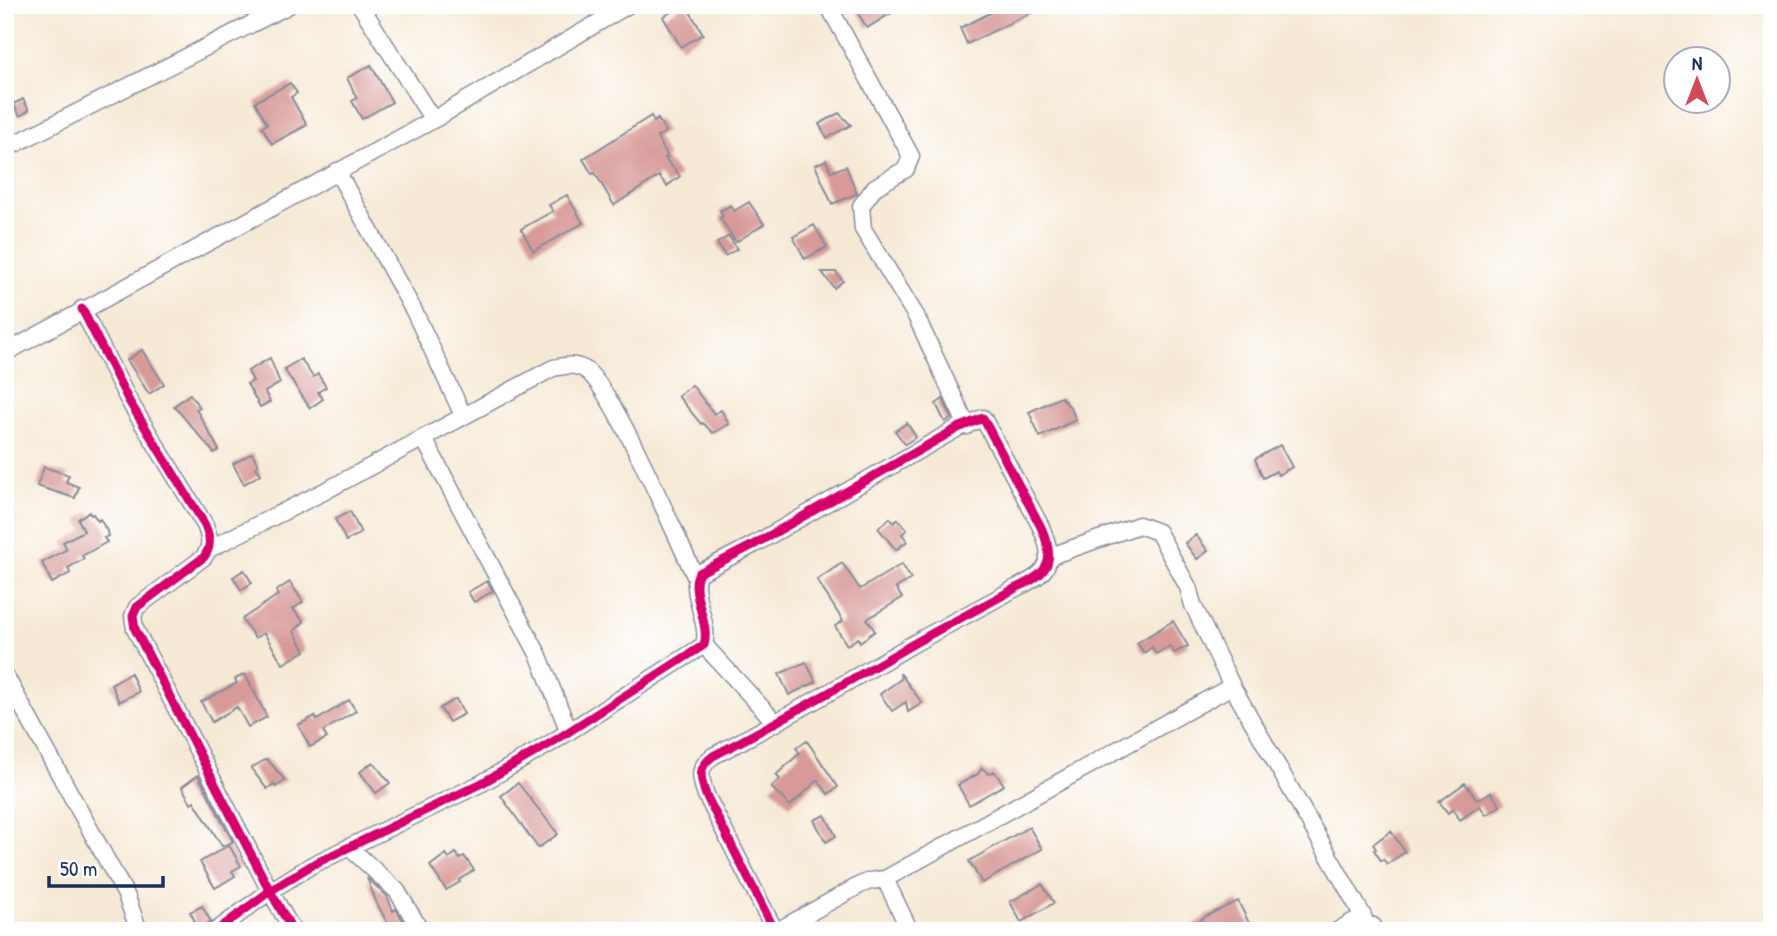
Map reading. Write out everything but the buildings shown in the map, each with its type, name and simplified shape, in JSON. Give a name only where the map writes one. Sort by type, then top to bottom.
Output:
[{"type":"street","points":[[5,149],[289,5]]},
{"type":"street","points":[[360,5],[433,120]]},
{"type":"street","points":[[5,353],[433,120],[628,5]]},
{"type":"street","points":[[828,5],[911,156],[906,169],[875,187],[862,206],[863,229],[916,316],[967,426]]},
{"type":"street","points":[[337,171],[415,313],[463,415]]},
{"type":"street","points":[[82,309],[129,401],[205,525],[209,549]]},
{"type":"street","points":[[216,931],[270,891],[312,865],[482,783],[569,732],[704,645],[706,633],[696,578],[625,427],[600,385],[583,368],[569,365],[552,368],[424,439],[209,549],[204,557],[137,607],[133,616],[135,629],[270,891],[293,931]]},
{"type":"street","points":[[696,578],[699,573],[958,428],[983,418],[1047,543],[1046,568],[1038,575],[705,762],[700,771],[706,795],[776,931],[860,885],[885,879],[1233,685]]},
{"type":"street","points":[[424,439],[539,656],[569,732]]},
{"type":"street","points":[[1048,557],[1139,525],[1158,532],[1188,587],[1193,605],[1233,685],[1366,924],[1373,926],[1375,931]]},
{"type":"street","points":[[704,645],[776,723]]},
{"type":"street","points":[[5,676],[126,895],[139,931]]},
{"type":"street","points":[[349,847],[397,891],[421,931]]},
{"type":"street","points":[[885,879],[910,931]]},
{"type":"street","points":[[1338,931],[1363,916]]},
{"type":"cycle path","points":[[82,309],[129,401],[205,525],[209,538],[204,557],[137,607],[133,616],[135,629],[293,931]]},
{"type":"cycle path","points":[[216,931],[270,891],[312,865],[482,783],[551,743],[704,645],[705,627],[696,588],[699,573],[958,428],[983,418],[1047,542],[1049,553],[1042,572],[713,756],[702,769],[701,778],[706,795],[775,931]]}]
